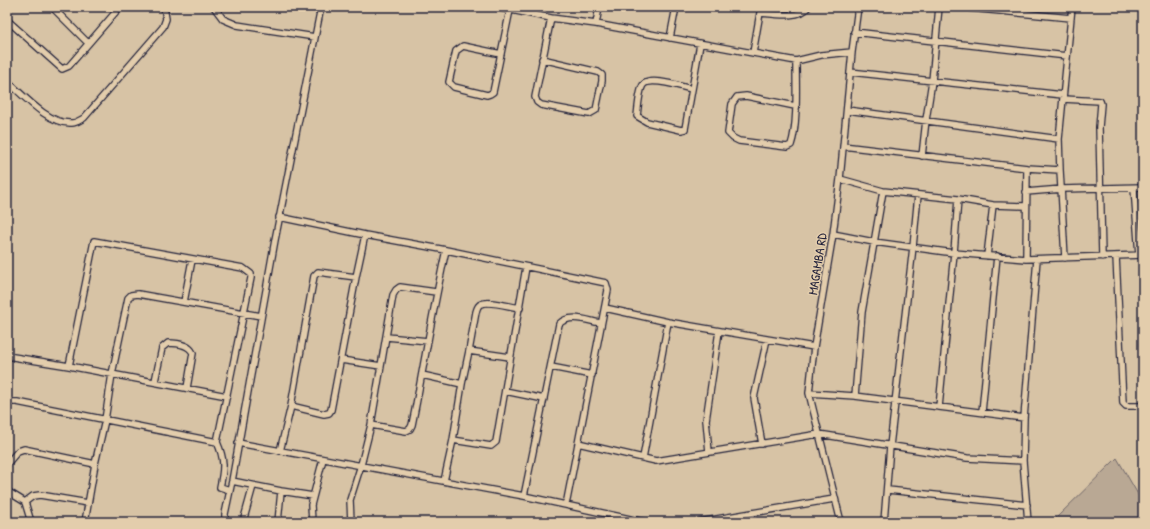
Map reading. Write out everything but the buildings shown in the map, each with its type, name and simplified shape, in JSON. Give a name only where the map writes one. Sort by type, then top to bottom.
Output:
[{"type":"street","points":[[52,7],[88,43]]},
{"type":"street","points":[[7,81],[40,110],[56,120],[65,123],[74,123],[84,118],[163,27],[166,19],[164,7]]},
{"type":"street","points":[[214,7],[223,19],[237,26],[315,38]]},
{"type":"street","points":[[225,522],[225,514],[261,316],[321,7]]},
{"type":"street","points":[[496,7],[551,18],[596,24],[796,62],[821,55],[852,52]]},
{"type":"street","points":[[596,24],[599,7]]},
{"type":"street","points":[[670,38],[676,7]]},
{"type":"street","points":[[753,53],[760,10],[800,14],[808,7]]},
{"type":"street","name":"MAGAMBA RD","points":[[840,522],[809,393],[814,347],[833,234],[840,179],[854,32],[858,7]]},
{"type":"street","points":[[922,156],[932,81],[939,7]]},
{"type":"street","points":[[958,7],[1071,18]]},
{"type":"street","points":[[1065,258],[1059,139],[1072,7]]},
{"type":"street","points":[[7,20],[62,69],[70,66],[117,8]]},
{"type":"street","points":[[501,54],[463,46],[458,48],[449,82],[454,87],[490,94],[493,92],[501,54],[510,10]]},
{"type":"street","points":[[542,59],[598,72],[602,75],[596,110],[589,114],[541,105],[537,102],[535,97],[542,59],[551,18]]},
{"type":"street","points":[[854,32],[1067,56]]},
{"type":"street","points":[[692,89],[654,81],[647,82],[642,86],[637,116],[647,122],[681,130],[685,129],[700,44]]},
{"type":"street","points":[[796,62],[796,106],[793,138],[790,145],[787,146],[738,141],[728,133],[732,104],[737,97],[746,96],[796,106]]},
{"type":"street","points":[[850,72],[1100,101],[1099,127],[1102,257]]},
{"type":"street","points":[[847,110],[1059,139]]},
{"type":"street","points":[[843,146],[1027,168],[1060,170]]},
{"type":"street","points":[[1026,259],[1027,168]]},
{"type":"street","points":[[840,179],[882,191],[958,199],[994,205],[1026,206]]},
{"type":"street","points":[[1026,192],[1062,189],[1143,187]]},
{"type":"street","points":[[833,234],[874,242],[954,253],[1026,259],[1141,255],[1134,188]]},
{"type":"street","points":[[855,396],[862,312],[882,191]]},
{"type":"street","points":[[884,522],[888,490],[890,446],[918,195]]},
{"type":"street","points":[[939,407],[958,199]]},
{"type":"street","points":[[987,256],[994,205]]},
{"type":"street","points":[[280,217],[606,283],[608,290],[605,308],[565,504]]},
{"type":"street","points":[[291,406],[324,414],[329,413],[331,410],[365,235]]},
{"type":"street","points":[[69,366],[94,241],[192,260],[243,268],[249,272],[251,278],[217,442],[223,459],[224,468],[220,487],[230,490]]},
{"type":"street","points":[[371,425],[406,431],[410,429],[412,425],[436,292],[446,250]]},
{"type":"street","points":[[982,412],[997,256]]},
{"type":"street","points":[[1116,256],[1123,403],[1126,406],[1143,406]]},
{"type":"street","points":[[1028,522],[1023,461],[1024,418],[1037,259]]},
{"type":"street","points":[[184,302],[192,260]]},
{"type":"street","points":[[453,440],[491,446],[496,442],[526,267]]},
{"type":"street","points":[[280,451],[291,406],[314,276],[318,272],[356,277]]},
{"type":"street","points":[[351,522],[350,500],[371,425],[387,338],[393,295],[400,287],[436,292]]},
{"type":"street","points":[[85,522],[126,302],[131,295],[138,294],[261,316]]},
{"type":"street","points":[[444,481],[478,306],[487,302],[520,308]]},
{"type":"street","points":[[605,308],[668,322],[814,347]]},
{"type":"street","points":[[524,496],[559,324],[563,320],[571,318],[601,323]]},
{"type":"street","points":[[643,458],[668,322]]},
{"type":"street","points":[[709,452],[706,420],[719,331]]},
{"type":"street","points":[[387,338],[428,341]]},
{"type":"street","points":[[762,444],[754,398],[767,339]]},
{"type":"street","points":[[154,381],[162,348],[168,343],[185,345],[193,353],[187,388]]},
{"type":"street","points":[[469,351],[510,357]]},
{"type":"street","points":[[7,356],[154,381],[227,396]]},
{"type":"street","points":[[341,360],[381,366]]},
{"type":"street","points":[[551,367],[592,375]]},
{"type":"street","points":[[422,375],[462,384]]},
{"type":"street","points":[[505,391],[544,399]]},
{"type":"street","points":[[809,393],[855,396],[1024,418]]},
{"type":"street","points":[[7,402],[17,402],[217,442]]},
{"type":"street","points":[[578,443],[656,461],[819,434],[967,458],[1023,461]]},
{"type":"street","points":[[238,443],[524,496],[644,522]]},
{"type":"street","points":[[7,464],[18,451],[24,449],[95,464]]},
{"type":"street","points":[[312,522],[311,505],[323,459]]},
{"type":"street","points":[[232,481],[313,496]]},
{"type":"street","points":[[243,522],[253,486]]},
{"type":"street","points":[[888,490],[1027,505]]},
{"type":"street","points":[[7,491],[25,502],[31,522]]},
{"type":"street","points":[[278,522],[281,491]]},
{"type":"street","points":[[25,502],[33,496],[40,495],[88,502]]},
{"type":"street","points":[[699,522],[834,499]]},
{"type":"shaded area","points":[[1117,458],[1143,503],[1143,522],[1052,522]]}]
